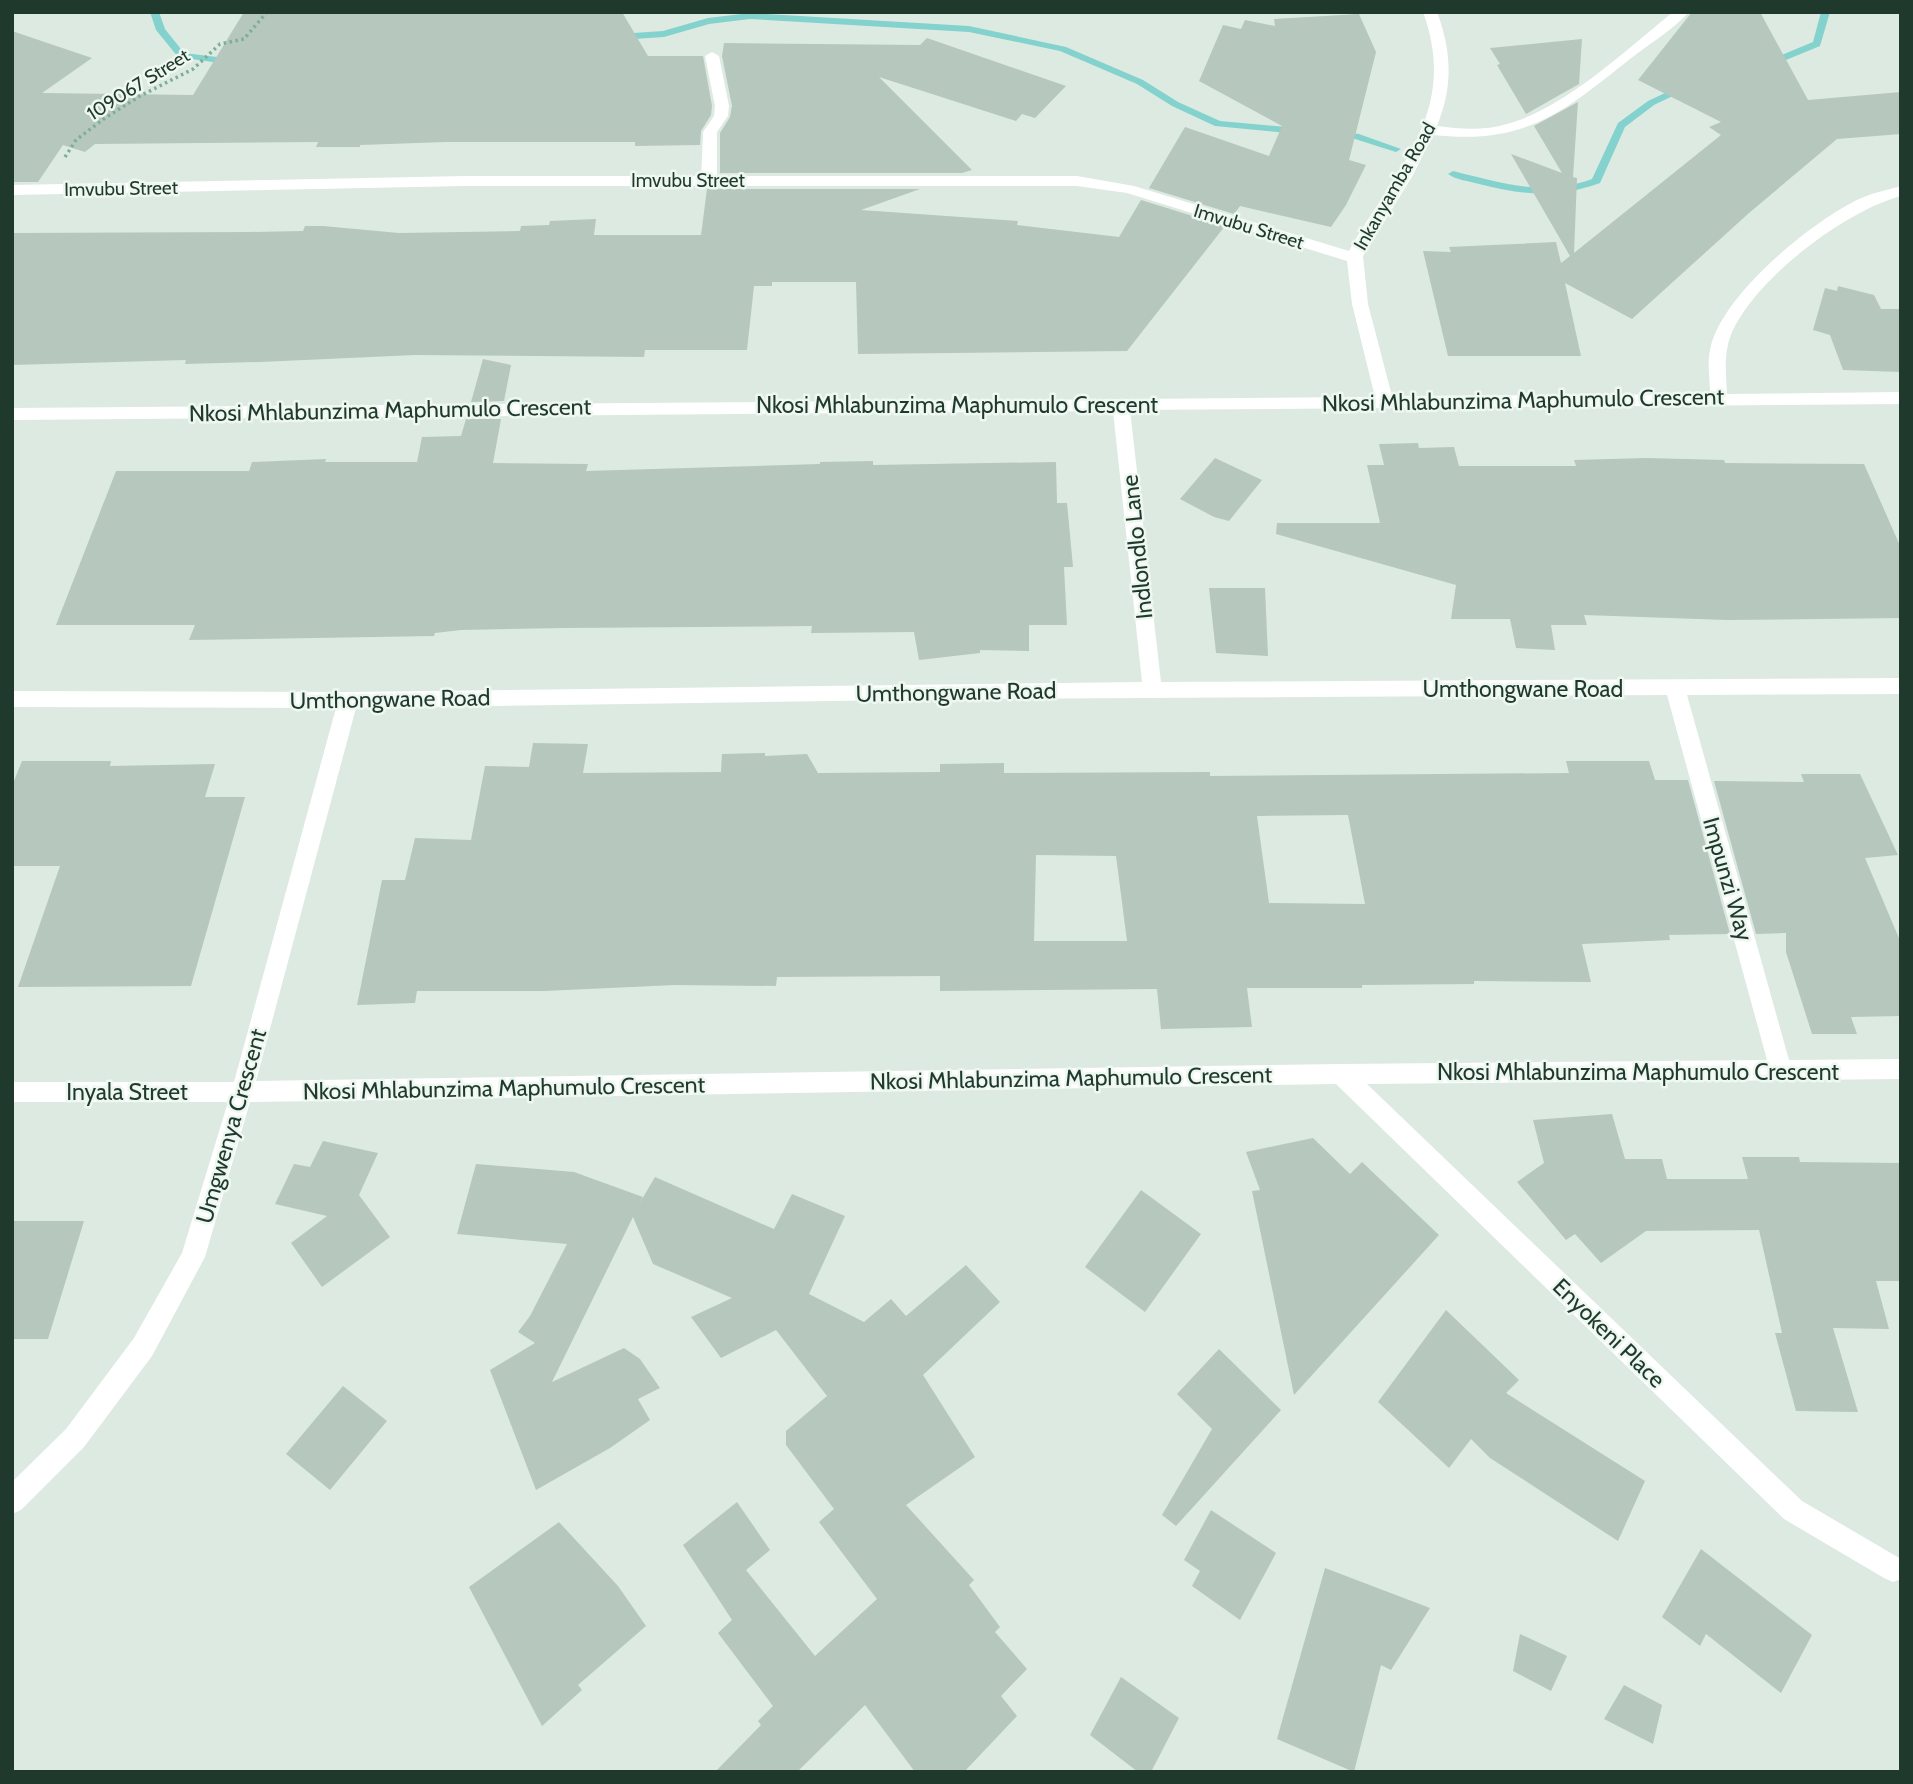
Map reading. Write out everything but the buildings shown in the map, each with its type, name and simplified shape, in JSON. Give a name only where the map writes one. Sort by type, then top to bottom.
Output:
[{"type":"street","name":"Inkanyamba Road","points":[[1385,402],[1361,312],[1354,258],[1430,130],[1444,86],[1444,51],[1430,12]]},
{"type":"street","points":[[1430,130],[1463,135],[1493,133],[1529,123],[1563,106],[1682,12]]},
{"type":"street","points":[[709,180],[710,132],[721,116],[722,106],[712,55]]},
{"type":"street","name":"Imvubu Street","points":[[12,190],[465,181],[1077,181],[1129,189],[1354,258]]},
{"type":"street","points":[[1719,397],[1718,348],[1732,317],[1760,284],[1808,239],[1860,204],[1901,191]]},
{"type":"street","name":"Nkosi Mhlabunzima Maphumulo Crescent","points":[[12,414],[1719,397],[1901,398]]},
{"type":"street","name":"Indlondlo Lane","points":[[1121,403],[1152,690]]},
{"type":"street","name":"Umthongwane Road","points":[[12,699],[348,701],[1152,690],[1901,686]]},
{"type":"street","name":"Impunzi Way","points":[[1675,688],[1781,1070]]},
{"type":"street","name":"Umgwenya Crescent","points":[[12,1501],[75,1438],[143,1347],[193,1257],[242,1092],[348,701]]},
{"type":"street","name":"Nkosi Mhlabunzima Maphumulo Crescent","points":[[242,1092],[1341,1074],[1901,1069]]},
{"type":"street","name":"Enyokeni Place","points":[[1341,1074],[1793,1510],[1894,1569]]},
{"type":"street","name":"Inyala Street","points":[[12,1092],[242,1092]]},
{"type":"path","name":"109067 Street","points":[[29,190],[65,157],[76,140],[140,96],[193,69],[220,44],[244,39],[267,12]]},
{"type":"waterway","points":[[154,12],[161,30],[181,55],[233,62]]},
{"type":"waterway","points":[[1768,64],[1817,44],[1826,12]]},
{"type":"waterway","points":[[619,37],[664,34],[708,21],[750,16],[969,29],[1063,49],[1140,82],[1175,104],[1218,124],[1297,131]]},
{"type":"waterway","points":[[1453,174],[1507,188],[1542,192],[1577,188],[1596,181],[1621,125],[1651,103],[1684,87]]},
{"type":"waterway","points":[[1338,134],[1356,136],[1396,149]]}]
